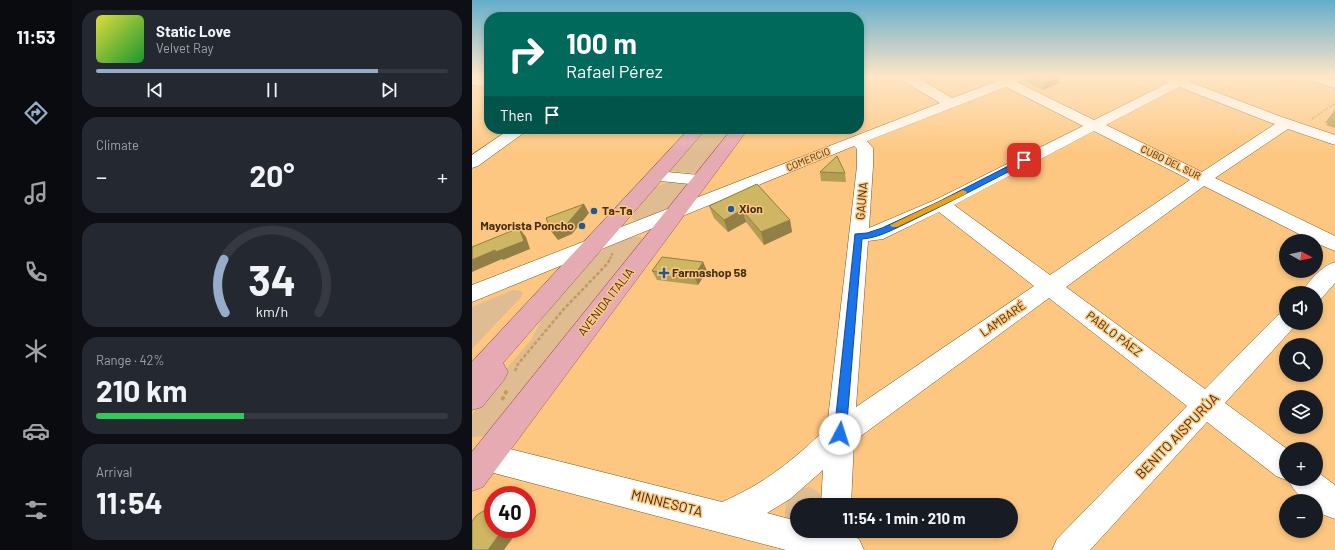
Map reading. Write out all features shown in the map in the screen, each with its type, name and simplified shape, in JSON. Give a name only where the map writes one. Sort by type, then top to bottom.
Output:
[{"type":"main road","points":[[472,380],[694,134]]},
{"type":"main road","name":"AVENIDA ITALIA","points":[[477,462],[677,211],[736,134]]},
{"type":"main road","points":[[472,398],[529,334],[540,304]]},
{"type":"street","name":"COMERCIO","points":[[472,294],[594,244],[954,102]]},
{"type":"street","name":"CUBO DEL SUR","points":[[1047,102],[1335,244]]},
{"type":"street","points":[[858,236],[876,234],[941,204],[1140,102]]},
{"type":"street","points":[[1235,102],[1335,140]]},
{"type":"street","name":"LAMBARÉ","points":[[722,518],[750,506],[786,483],[804,469],[840,434],[1050,286],[1204,178],[1294,125]]},
{"type":"street","points":[[472,163],[513,134]]},
{"type":"street","name":"GAUNA","points":[[836,498],[840,434],[865,166],[865,148],[856,140]]},
{"type":"street","points":[[826,152],[850,154],[865,166]]},
{"type":"street","points":[[656,176],[700,180]]},
{"type":"street","name":"PABLO PÁEZ","points":[[941,204],[1279,461]]},
{"type":"street","points":[[1320,286],[1335,270]]},
{"type":"street","name":"BENITO AISPURÚA","points":[[1068,550],[1279,329]]},
{"type":"street","name":"MINNESOTA","points":[[477,462],[837,544]]},
{"type":"street","points":[[1312,486],[1335,504]]},
{"type":"path","points":[[1294,125],[1335,103]]},
{"type":"path","points":[[512,377],[518,364],[563,310],[608,264],[616,243],[623,233]]},
{"type":"path","points":[[501,402],[510,383]]},
{"type":"shaded area","points":[[703,134],[729,134],[698,173],[670,171]]},
{"type":"shaded area","points":[[668,182],[688,184],[669,208],[639,220],[633,220],[631,215],[656,187]]},
{"type":"shaded area","points":[[632,237],[641,237],[643,241],[491,432],[484,436],[472,437],[472,415],[500,376],[531,340],[543,317],[594,257],[606,248]]},
{"type":"shaded area","points":[[513,290],[521,291],[523,293],[521,297],[472,349],[472,307]]},
{"type":"shaded area","points":[[809,487],[820,494],[822,498],[790,498],[790,525],[786,522],[786,503],[792,494],[802,488]]},
{"type":"building","points":[[837,156],[845,173],[820,172]]},
{"type":"building","points":[[757,184],[790,220],[761,232],[742,210],[724,220],[709,206]]},
{"type":"building","points":[[584,204],[566,225],[551,231],[546,218]]},
{"type":"building","points":[[519,228],[524,241],[496,252],[495,250],[472,260],[472,247]]},
{"type":"building","points":[[662,257],[703,262],[694,276],[652,271]]},
{"type":"building","points":[[484,511],[484,538],[497,538],[488,550],[472,550],[472,521],[477,515]]},
{"type":"slow traffic","points":[[894,225],[941,204],[963,192]]},
{"type":"place","name":"Xion","points":[[731,209]]},
{"type":"place","name":"Ta-Ta","points":[[594,211]]},
{"type":"place","name":"Mayorista Poncho","points":[[582,226]]},
{"type":"place","name":"Farmashop 58","points":[[664,273]]},
{"type":"route","points":[[840,434],[858,236],[868,236],[885,230],[941,204],[1024,160]]}]
